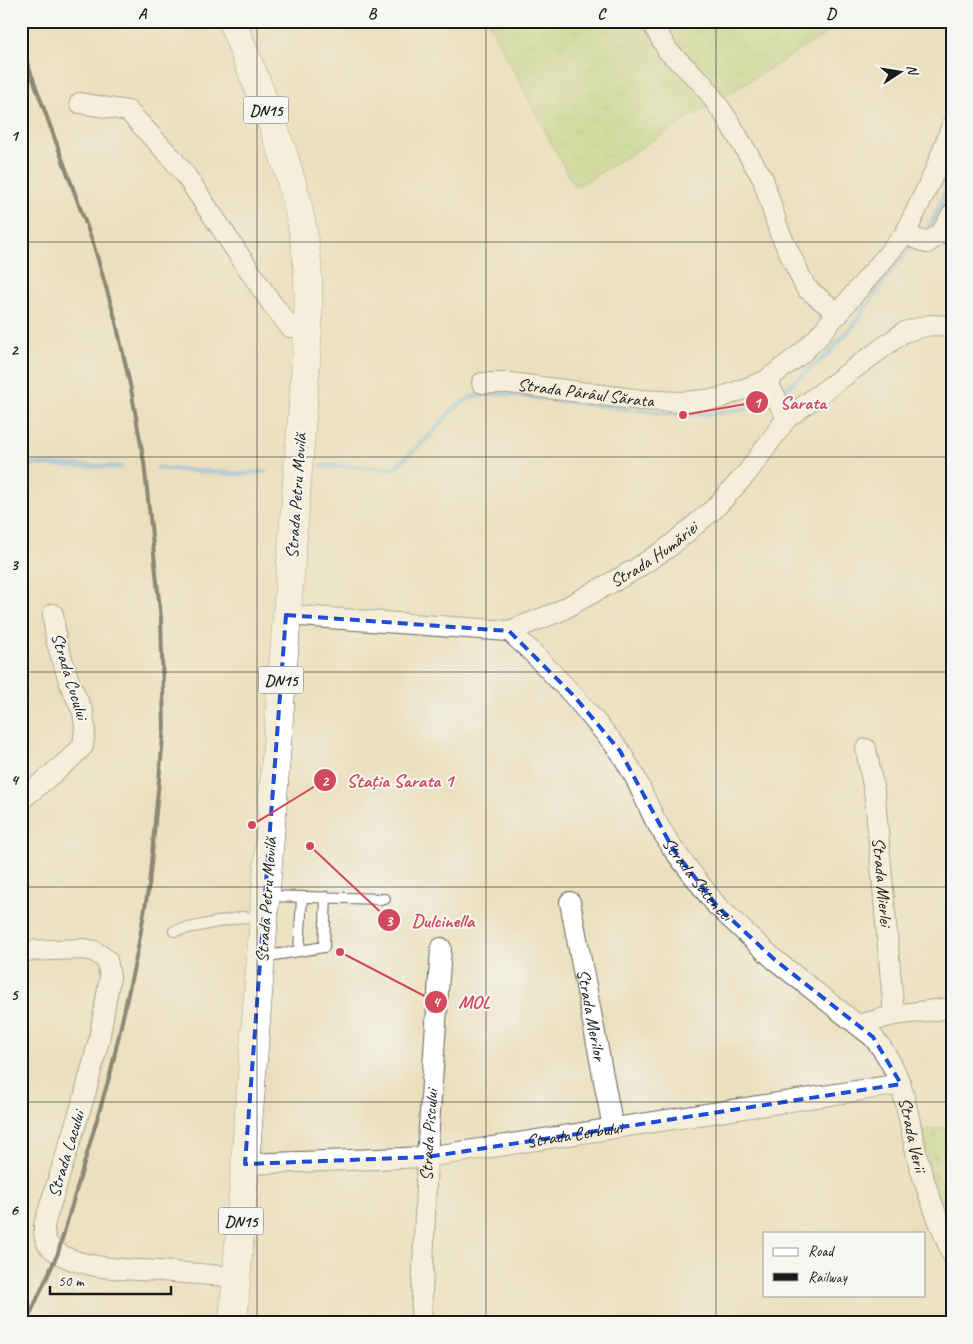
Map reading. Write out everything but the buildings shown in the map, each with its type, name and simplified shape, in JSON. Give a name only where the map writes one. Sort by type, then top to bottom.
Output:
[{"type":"main road","name":"Strada Petru Movilă","points":[[232,21],[281,150],[296,201],[307,263],[308,327],[234,1323]]},
{"type":"street","points":[[651,21],[668,52],[703,84],[726,117],[763,179],[779,230],[806,288],[839,314]]},
{"type":"street","points":[[80,103],[128,112],[171,157],[186,176],[272,304],[290,327],[308,327]]},
{"type":"street","name":"Strada Pârâul Sărata","points":[[482,383],[510,383],[641,400],[681,402],[717,399],[768,384],[802,353],[913,237],[952,125]]},
{"type":"street","points":[[913,237],[927,243],[934,239],[952,214]]},
{"type":"street","name":"Strada Humăriei","points":[[286,615],[509,631],[558,612],[634,570],[669,547],[715,508],[747,473],[787,418],[904,332],[930,325],[952,326]]},
{"type":"street","points":[[768,384],[787,418]]},
{"type":"street","name":"Strada Cucului","points":[[21,800],[83,746],[85,728],[83,712],[70,684],[56,640],[54,614]]},
{"type":"street","name":"Strada Sătencei","points":[[509,631],[574,696],[620,751],[635,777],[655,820],[673,849],[717,906],[775,960],[859,1025]]},
{"type":"street","name":"Strada Mierlei","points":[[866,749],[875,797],[894,1015]]},
{"type":"street","name":"Strada Merilor","points":[[570,902],[613,1128]]},
{"type":"street","name":"Strada Piscului","points":[[421,1323],[427,1157],[441,948]]},
{"type":"street","name":"Strada Lacului","points":[[21,951],[84,949],[94,951],[107,960],[110,977],[99,1040],[44,1226],[44,1238],[48,1245],[58,1253],[76,1260],[112,1268],[237,1277]]},
{"type":"street","points":[[859,1025],[894,1015],[952,1008]]},
{"type":"street","name":"Strada Verii","points":[[859,1025],[885,1050],[894,1066],[901,1084],[919,1163],[952,1254]]},
{"type":"street","name":"Strada Cerbului","points":[[245,1164],[427,1157],[901,1084]]},
{"type":"lane","points":[[299,951],[302,897]]},
{"type":"lane","points":[[174,931],[242,917],[265,907],[302,897],[385,899]]},
{"type":"lane","points":[[261,957],[324,947],[326,897]]},
{"type":"highlighted area","points":[[286,615],[509,631],[574,696],[620,751],[673,849],[717,906],[775,960],[873,1037],[901,1084],[427,1157],[245,1164]]},
{"type":"green space","points":[[488,21],[847,21],[575,188]]},
{"type":"green space","points":[[952,1127],[952,1237],[936,1198],[922,1130]]},
{"type":"waterway","points":[[921,235],[932,223],[952,176]]},
{"type":"waterway","points":[[779,394],[826,356],[853,326],[890,272],[914,243]]},
{"type":"waterway","points":[[322,466],[394,468],[427,438],[453,409],[471,397],[498,393],[630,409]]},
{"type":"waterway","points":[[638,410],[681,415],[728,412],[754,406],[772,399]]},
{"type":"waterway","points":[[21,464],[121,467]]},
{"type":"waterway","points":[[158,468],[240,474],[265,472]]},
{"type":"railway","points":[[21,46],[94,246],[115,318],[131,389],[144,462],[161,619],[164,727],[149,885],[137,953],[111,1071],[58,1253],[26,1323]]},
{"type":"place","name":"Sarata","points":[[683,415]]},
{"type":"place","name":"Stația Sarata 1","points":[[252,825]]},
{"type":"place","name":"Dulcinella","points":[[310,846]]},
{"type":"place","name":"MOL","points":[[340,952]]}]
